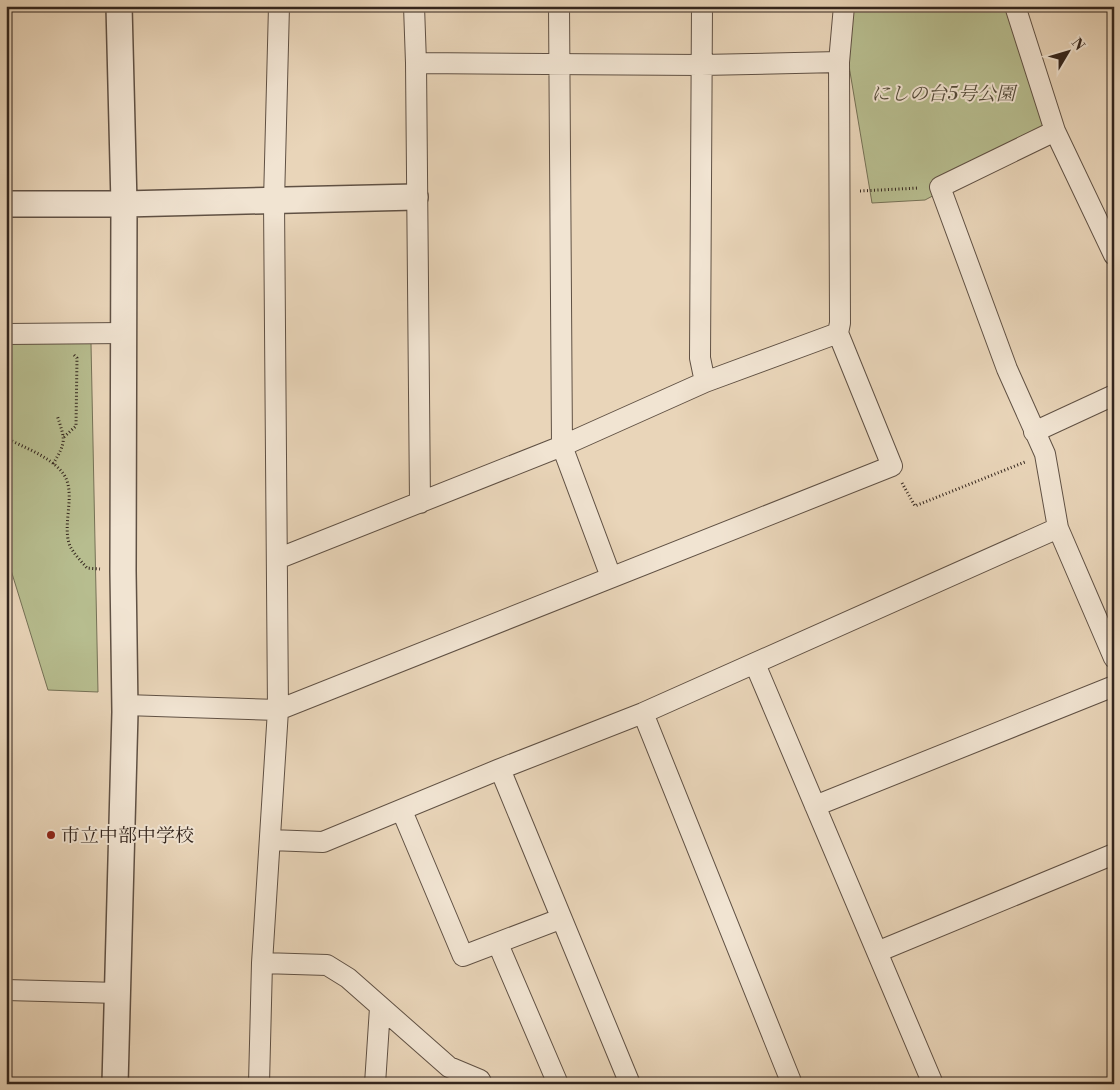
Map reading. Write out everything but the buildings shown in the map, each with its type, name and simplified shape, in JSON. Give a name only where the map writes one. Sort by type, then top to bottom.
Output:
[{"type":"street","points":[[115,1084],[125,705],[123,571],[124,204],[119,6]]},
{"type":"street","points":[[259,1084],[262,963],[278,710],[274,201],[279,6]]},
{"type":"street","points":[[414,6],[420,503]]},
{"type":"street","points":[[559,6],[562,446],[612,577]]},
{"type":"street","points":[[702,6],[700,358],[705,382]]},
{"type":"street","points":[[125,705],[278,710],[892,466],[838,333],[840,322],[839,62],[844,6]]},
{"type":"street","points":[[1015,6],[1055,131],[1114,255]]},
{"type":"street","points":[[416,63],[701,65],[839,62]]},
{"type":"street","points":[[1055,131],[940,187],[1007,369],[1045,454],[1058,528],[1114,658]]},
{"type":"street","points":[[6,204],[124,204],[415,197]]},
{"type":"street","points":[[6,334],[125,333]]},
{"type":"street","points":[[277,560],[562,446],[705,382],[838,333]]},
{"type":"street","points":[[1034,432],[1114,396]]},
{"type":"street","points":[[270,840],[324,842],[500,769],[643,713],[1058,528]]},
{"type":"street","points":[[754,664],[933,1084]]},
{"type":"street","points":[[815,806],[1114,686]]},
{"type":"street","points":[[643,713],[792,1084]]},
{"type":"street","points":[[500,769],[560,919],[630,1084]]},
{"type":"street","points":[[402,811],[463,956],[560,919]]},
{"type":"street","points":[[877,952],[1114,854]]},
{"type":"street","points":[[498,944],[558,1084]]},
{"type":"street","points":[[262,963],[327,965],[348,978],[449,1067],[480,1080],[482,1084]]},
{"type":"street","points":[[6,990],[118,993]]},
{"type":"street","points":[[375,1084],[380,1008]]},
{"type":"path","points":[[839,192],[940,187]]},
{"type":"path","points":[[64,438],[76,426],[77,358],[71,352]]},
{"type":"path","points":[[53,464],[63,447],[64,438],[57,415]]},
{"type":"path","points":[[6,438],[53,464],[62,472],[68,484],[66,529],[70,547],[87,568],[123,571]]},
{"type":"path","points":[[892,466],[915,506],[1045,454]]},
{"type":"green space","name":"にしの台5号公園","points":[[848,6],[1015,6],[1055,131],[925,200],[872,203],[847,54]]},
{"type":"green space","points":[[6,343],[91,343],[98,692],[48,690],[6,554]]},
{"type":"place","name":"市立中部中学校","points":[[51,835]]}]
